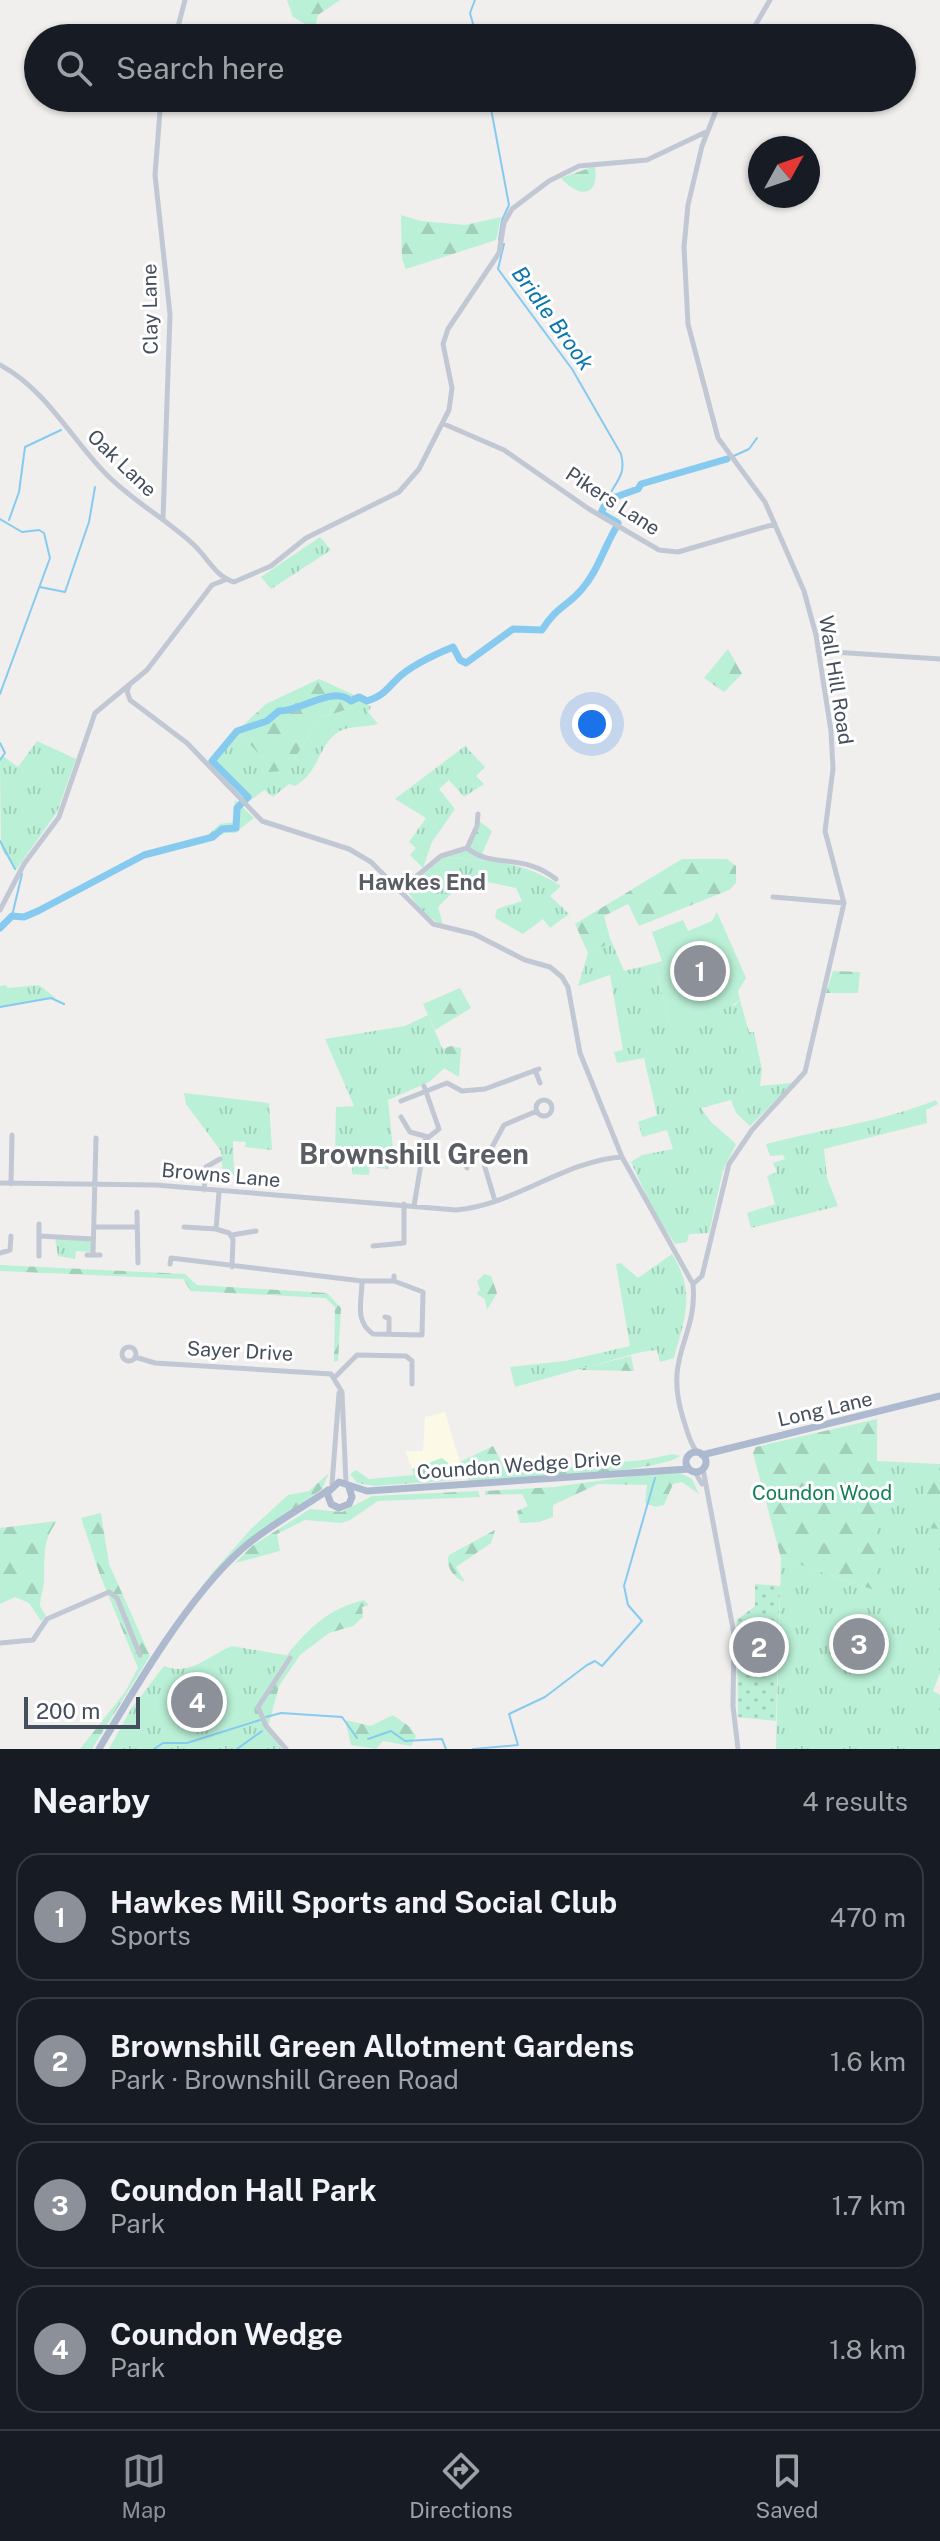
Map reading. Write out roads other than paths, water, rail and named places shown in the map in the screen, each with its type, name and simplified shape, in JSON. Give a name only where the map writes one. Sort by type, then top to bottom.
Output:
[{"type":"main road","name":"Long Lane","points":[[696,1462],[940,1396]]},
{"type":"main road","name":"Coundon Wedge Drive","points":[[330,1487],[348,1485],[367,1491],[542,1481],[696,1462]]},
{"type":"main road","points":[[348,1485],[351,1502]]},
{"type":"main road","points":[[99,1749],[148,1670],[226,1565],[264,1531],[330,1487]]},
{"type":"main road","points":[[330,1487],[328,1500],[333,1506]]},
{"type":"main road","points":[[305,1505],[343,1508],[367,1491]]},
{"type":"street","points":[[179,24],[185,0]]},
{"type":"street","points":[[756,24],[770,0]]},
{"type":"street","name":"Clay Lane","points":[[160,112],[155,175],[170,314],[163,520]]},
{"type":"street","name":"Wall Hill Road","points":[[696,1462],[674,1384],[676,1362],[693,1304],[693,1284],[702,1276],[729,1164],[752,1130],[805,1072],[844,903],[825,831],[833,751],[818,651],[804,591],[752,480],[718,438],[699,372],[685,297],[685,227],[702,146],[716,112]]},
{"type":"street","points":[[212,585],[226,580],[234,582],[263,571],[306,538],[399,492],[419,469],[444,424],[451,399],[443,349],[448,329],[502,242],[504,223],[512,209],[567,171],[593,163],[647,160],[709,130]]},
{"type":"street","points":[[692,140],[702,146]]},
{"type":"street","name":"Oak Lane","points":[[0,365],[32,385],[104,473],[129,497],[195,546],[226,580]]},
{"type":"street","name":"Pikers Lane","points":[[444,424],[513,456],[589,509],[659,550],[678,552],[775,524]]},
{"type":"street","points":[[0,910],[21,869],[59,817],[95,713],[147,670],[212,585],[214,569]]},
{"type":"street","points":[[818,651],[940,659]]},
{"type":"street","points":[[129,686],[130,700]]},
{"type":"street","points":[[116,695],[130,700],[187,743],[245,806],[271,825],[360,855],[433,924],[474,934],[525,960],[550,967],[562,977],[568,987],[580,1053],[622,1157],[693,1284]]},
{"type":"street","points":[[399,891],[441,856],[467,848],[477,826],[478,814]]},
{"type":"street","points":[[467,848],[479,857],[531,864],[556,879]]},
{"type":"street","points":[[773,897],[844,903]]},
{"type":"street","points":[[401,1101],[425,1089],[447,1083],[462,1091],[485,1089],[537,1070],[540,1083]]},
{"type":"street","points":[[414,1206],[428,1137],[439,1127],[425,1089]]},
{"type":"street","points":[[467,1168],[465,1160],[491,1149],[504,1125],[537,1111]]},
{"type":"street","points":[[401,1117],[407,1131],[428,1137]]},
{"type":"street","points":[[11,1184],[12,1135]]},
{"type":"street","points":[[93,1255],[96,1138]]},
{"type":"street","points":[[481,1154],[495,1201]]},
{"type":"street","name":"Browns Lane","points":[[0,1183],[204,1190],[456,1210],[495,1201],[587,1162],[622,1157]]},
{"type":"street","points":[[204,1190],[206,1167],[220,1159]]},
{"type":"street","points":[[216,1229],[219,1192]]},
{"type":"street","points":[[373,1246],[404,1243],[404,1204]]},
{"type":"street","points":[[137,1212],[138,1263]]},
{"type":"street","points":[[39,1224],[41,1254]]},
{"type":"street","points":[[94,1227],[137,1227]]},
{"type":"street","points":[[188,1227],[216,1229],[232,1235],[255,1234]]},
{"type":"street","points":[[232,1235],[232,1267]]},
{"type":"street","points":[[0,1253],[9,1252],[14,1244],[11,1236]]},
{"type":"street","points":[[40,1236],[93,1239]]},
{"type":"street","points":[[130,1255],[138,1255]]},
{"type":"street","points":[[171,1258],[194,1264],[362,1281],[396,1280],[423,1292],[422,1337],[373,1334],[363,1325],[362,1281]]},
{"type":"street","points":[[389,1317],[389,1334]]},
{"type":"street","points":[[348,1485],[340,1384],[335,1377],[357,1355],[406,1356],[412,1361],[412,1384]]},
{"type":"street","name":"Sayer Drive","points":[[135,1357],[155,1363],[323,1372],[335,1377]]},
{"type":"street","points":[[197,1365],[197,1373]]},
{"type":"street","points":[[330,1487],[340,1384]]},
{"type":"street","points":[[696,1462],[706,1492],[734,1634],[733,1706],[738,1749]]},
{"type":"street","points":[[0,1643],[12,1639],[23,1643],[33,1640],[47,1619],[109,1592],[117,1598],[140,1655]]},
{"type":"street","points":[[286,1749],[261,1720],[258,1707],[290,1658]]},
{"type":"waterway","name":"Bridle Brook","points":[[473,24],[470,13],[475,0]]},
{"type":"waterway","name":"Bridle Brook","points":[[492,112],[509,205],[502,220],[499,240]]},
{"type":"waterway","name":"Bridle Brook","points":[[504,244],[498,269],[572,369],[621,454],[621,474],[607,500]]},
{"type":"waterway","points":[[9,520],[19,492],[25,447],[61,430]]},
{"type":"waterway","points":[[727,459],[749,449],[757,438]]},
{"type":"waterway","points":[[618,523],[601,513],[607,500],[638,489],[641,484],[727,459]]},
{"type":"waterway","points":[[40,587],[65,592],[89,522],[95,487]]},
{"type":"waterway","points":[[0,519],[22,532],[39,530],[44,533],[50,558],[0,694]]},
{"type":"waterway","points":[[0,928],[12,916],[24,917],[38,911],[144,855],[213,837],[222,829],[236,828],[237,808],[248,797],[212,761],[237,731],[267,721],[279,711],[326,697],[343,697],[351,701],[359,697],[367,701],[381,695],[416,665],[453,647],[460,660],[466,663],[513,629],[542,630],[552,616],[588,582],[617,526]]},
{"type":"waterway","points":[[0,743],[5,753],[0,760]]},
{"type":"waterway","points":[[0,841],[15,869]]},
{"type":"waterway","points":[[12,916],[22,874]]},
{"type":"waterway","points":[[0,1007],[51,998],[64,1004]]},
{"type":"waterway","points":[[473,1749],[518,1745],[509,1714],[545,1697],[587,1665],[595,1661],[602,1666],[642,1621],[628,1605],[624,1586],[655,1478]]},
{"type":"waterway","points":[[266,1717],[281,1713],[342,1717],[357,1738]]},
{"type":"waterway","points":[[154,1749],[163,1743],[187,1743],[260,1720]]},
{"type":"waterway","points":[[237,1749],[262,1731]]},
{"type":"waterway","points":[[368,1739],[391,1731],[405,1741],[442,1739],[446,1749]]},
{"type":"place","name":"Hawkes Mill Sports and Social Club","points":[[700,971]]},
{"type":"place","name":"Coundon Hall Park","points":[[859,1644]]},
{"type":"place","name":"Brownshill Green Allotment Gardens","points":[[759,1647]]},
{"type":"place","name":"Coundon Wedge","points":[[197,1702]]},
{"type":"district","name":"Hawkes End","points":[[422,882]]},
{"type":"district","name":"Brownshill Green","points":[[414,1154]]},
{"type":"park label","name":"Coundon Wood","points":[[822,1493]]}]
